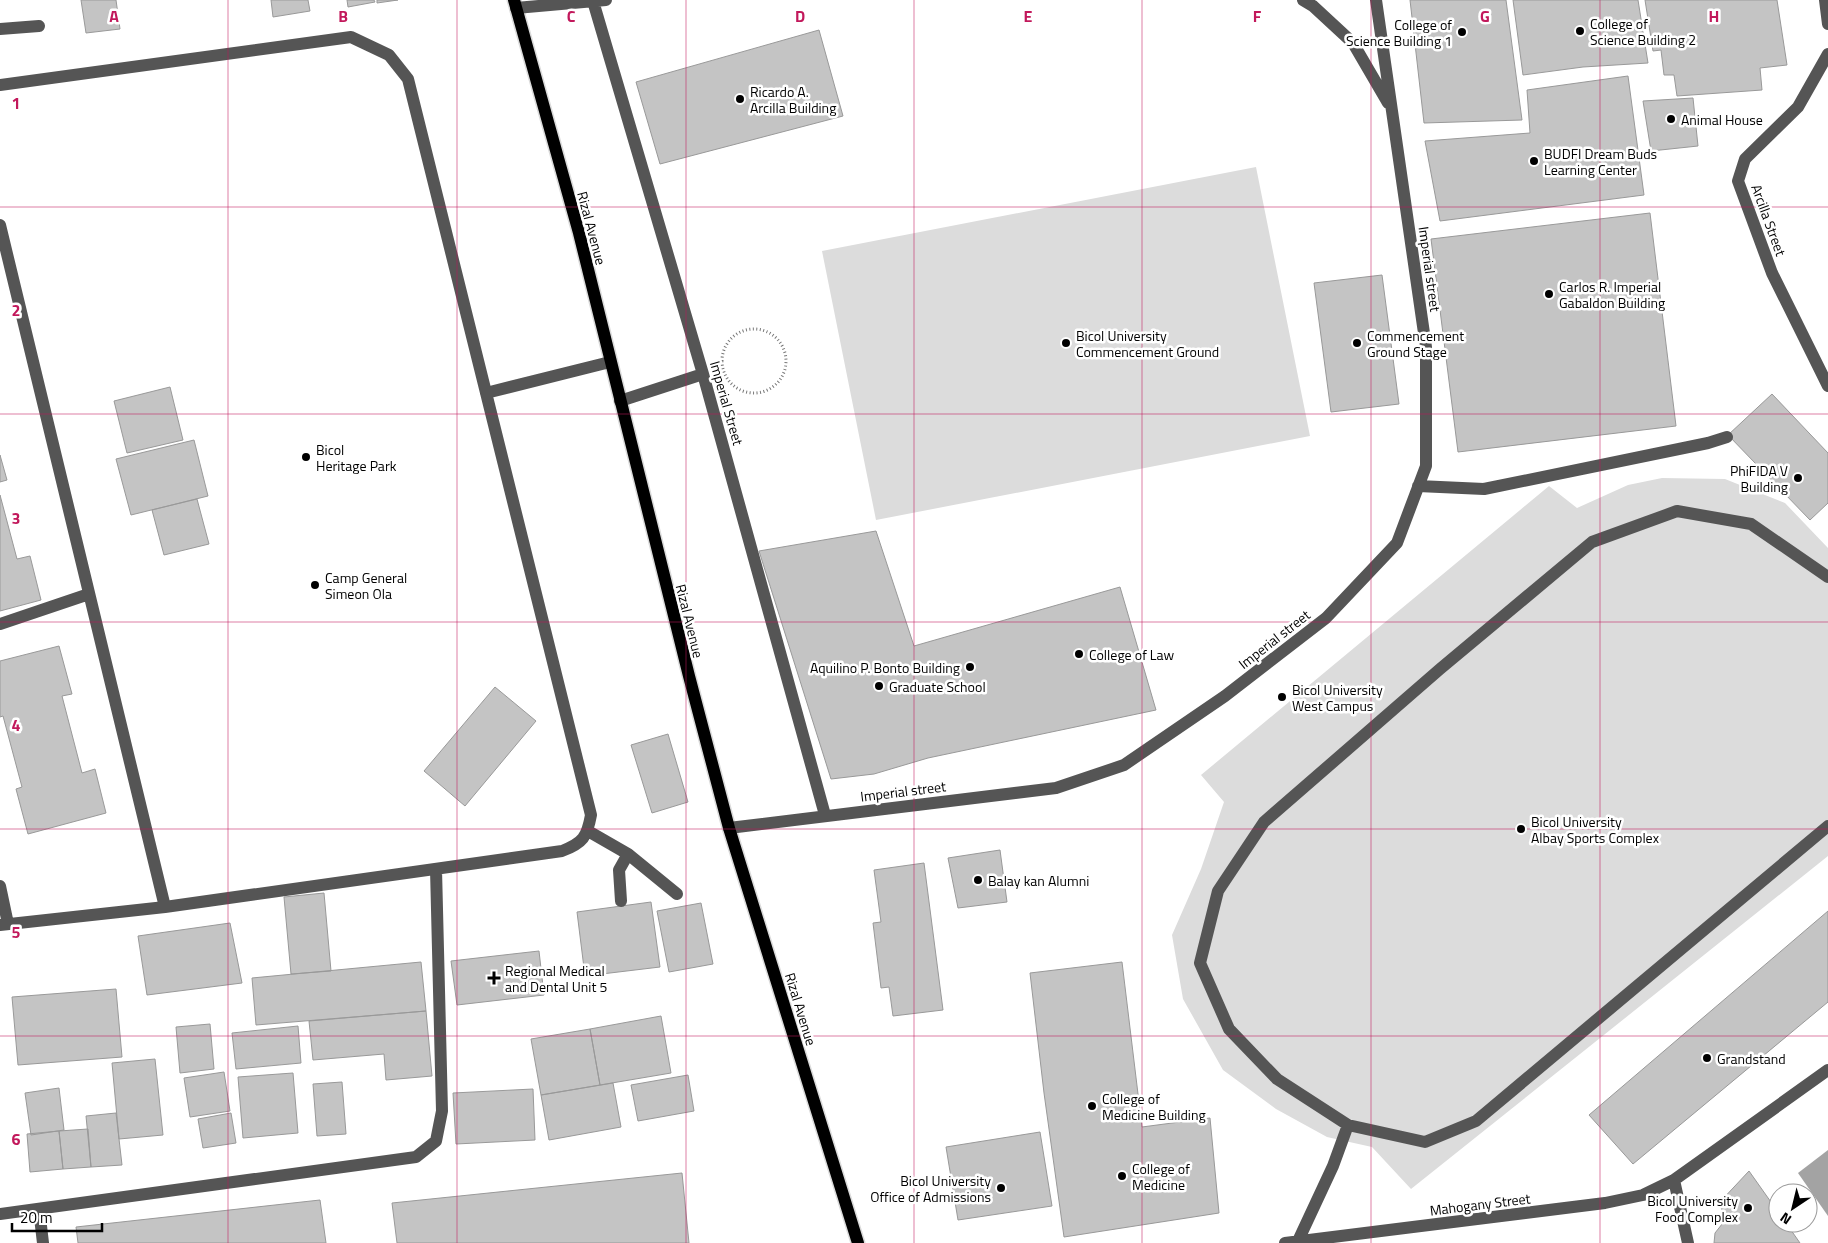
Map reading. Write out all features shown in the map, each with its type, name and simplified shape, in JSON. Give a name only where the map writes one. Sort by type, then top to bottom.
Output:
[{"type":"main road","name":"Rizal Avenue","points":[[515,4],[579,233],[729,828],[858,1243]]},
{"type":"street","points":[[515,4],[606,0]]},
{"type":"street","name":"Imperial street","points":[[1304,0],[1313,6],[1353,44],[1392,110]]},
{"type":"street","name":"Imperial street","points":[[729,828],[1056,788],[1124,765],[1225,696],[1326,618],[1397,544],[1426,466],[1426,347],[1376,0]]},
{"type":"street","points":[[1825,0],[1828,24]]},
{"type":"street","name":"Imperial Street","points":[[592,1],[703,374],[825,815]]},
{"type":"street","points":[[0,29],[39,26]]},
{"type":"street","points":[[0,85],[351,37],[389,55],[408,79],[590,815],[588,831],[578,845],[562,851],[165,908],[4,925],[0,886]]},
{"type":"street","name":"Arcilla Street","points":[[1828,54],[1798,107],[1745,159],[1738,181],[1772,273],[1828,386]]},
{"type":"street","points":[[0,225],[4,262],[89,594],[165,908]]},
{"type":"street","points":[[486,393],[610,362]]},
{"type":"street","points":[[620,401],[703,374]]},
{"type":"street","points":[[1418,486],[1484,489],[1708,443],[1727,437]]},
{"type":"street","points":[[1828,577],[1751,524],[1677,512],[1592,542],[1432,676],[1264,822],[1218,891],[1200,963],[1229,1029],[1277,1079],[1348,1125],[1424,1142],[1476,1122],[1828,826]]},
{"type":"street","points":[[0,624],[89,594]]},
{"type":"street","points":[[588,831],[628,854],[677,894]]},
{"type":"street","points":[[621,901],[620,870],[628,854]]},
{"type":"street","points":[[0,1214],[416,1157],[436,1141],[442,1110],[436,869]]},
{"type":"street","name":"Mahogany Street","points":[[1292,1242],[1605,1203],[1643,1195],[1674,1180],[1828,1070]]},
{"type":"street","points":[[1292,1242],[1333,1166],[1348,1125]]},
{"type":"street","points":[[1674,1180],[1688,1243]]},
{"type":"street","points":[[39,1208],[43,1243]]},
{"type":"path","points":[[749,329],[762,330],[775,337],[786,358],[786,367],[781,379],[773,387],[763,392],[747,392],[739,389],[730,381],[724,369],[724,351],[728,342],[738,334],[749,329]]},
{"type":"shaded area","name":"Bicol University Commencement Ground","points":[[1256,167],[1310,436],[876,520],[822,251]]},
{"type":"shaded area","name":"Bicol University Albay Sports Complex","points":[[1662,478],[1725,479],[1785,503],[1828,548],[1828,856],[1411,1189],[1372,1147],[1327,1137],[1276,1109],[1223,1070],[1183,999],[1172,935],[1201,869],[1224,802],[1201,775],[1549,486],[1577,508],[1628,485]]},
{"type":"shaded area","points":[[1828,1150],[1828,1216],[1818,1202],[1818,1183],[1805,1183],[1798,1173]]},
{"type":"building","points":[[81,0],[116,0],[120,29],[86,33]]},
{"type":"building","points":[[271,0],[308,0],[310,11],[273,17]]},
{"type":"building","points":[[347,0],[374,0],[375,2],[348,7]]},
{"type":"building","points":[[377,0],[398,0],[377,3]]},
{"type":"building","name":"College of Science Building 1","points":[[1410,0],[1506,0],[1522,120],[1424,123]]},
{"type":"building","name":"College of Science Building 2","points":[[1513,0],[1638,0],[1648,63],[1583,67],[1523,75]]},
{"type":"building","points":[[1645,0],[1777,0],[1787,65],[1760,68],[1762,90],[1677,96],[1674,75],[1664,75],[1661,50],[1653,51]]},
{"type":"building","name":"Ricardo A. Arcilla Building","points":[[819,30],[843,116],[660,164],[636,82]]},
{"type":"building","name":"BUDFI Dream Buds Learning Center","points":[[1628,76],[1644,195],[1440,221],[1425,141],[1530,133],[1527,90]]},
{"type":"building","name":"Animal House","points":[[1693,98],[1698,146],[1651,151],[1643,101]]},
{"type":"building","name":"Carlos R. Imperial Gabaldon Building","points":[[1650,213],[1676,426],[1458,452],[1431,239]]},
{"type":"building","name":"Commencement Ground Stage","points":[[1382,275],[1399,404],[1331,412],[1314,283]]},
{"type":"building","points":[[170,387],[183,440],[127,453],[114,401]]},
{"type":"building","name":"PhiFIDA V Building","points":[[1772,394],[1828,453],[1828,503],[1810,520],[1728,435]]},
{"type":"building","points":[[194,440],[208,496],[131,515],[116,459]]},
{"type":"building","points":[[0,455],[7,480],[0,482]]},
{"type":"building","points":[[0,495],[17,559],[30,556],[41,600],[0,611]]},
{"type":"building","points":[[197,499],[209,544],[164,555],[152,510]]},
{"type":"building","name":"Aquilino P. Bonto Building","points":[[876,531],[914,646],[1120,587],[1156,710],[928,758],[874,774],[831,779],[759,551]]},
{"type":"building","points":[[59,646],[72,694],[62,696],[82,773],[95,769],[106,813],[28,834],[16,789],[22,787],[3,716],[0,717],[0,661]]},
{"type":"building","points":[[495,687],[536,721],[465,806],[424,771]]},
{"type":"building","points":[[668,734],[688,802],[652,813],[631,745]]},
{"type":"building","name":"Balay kan Alumni","points":[[1000,850],[1007,902],[958,908],[948,858]]},
{"type":"building","points":[[924,863],[943,1010],[893,1016],[889,987],[881,988],[873,923],[881,922],[874,870]]},
{"type":"building","points":[[324,893],[331,971],[291,974],[284,897]]},
{"type":"building","points":[[651,902],[660,967],[585,976],[577,912]]},
{"type":"building","points":[[701,903],[713,964],[669,972],[657,911]]},
{"type":"building","name":"Grandstand","points":[[1828,911],[1828,1002],[1633,1164],[1589,1115]]},
{"type":"building","points":[[230,923],[242,983],[147,995],[138,936]]},
{"type":"building","points":[[539,951],[544,995],[457,1005],[451,961]]},
{"type":"building","points":[[421,962],[426,1011],[256,1025],[252,978]]},
{"type":"building","name":"College of Medicine Building","points":[[1122,962],[1142,1127],[1210,1118],[1219,1213],[1064,1237],[1030,973]]},
{"type":"building","points":[[116,989],[122,1057],[18,1065],[12,997]]},
{"type":"building","points":[[426,1011],[432,1076],[386,1080],[384,1054],[313,1060],[309,1021]]},
{"type":"building","points":[[661,1016],[671,1073],[600,1085],[590,1029]]},
{"type":"building","points":[[210,1024],[214,1069],[180,1073],[176,1027]]},
{"type":"building","points":[[298,1026],[301,1063],[236,1069],[232,1033]]},
{"type":"building","points":[[590,1029],[600,1085],[541,1095],[531,1039]]},
{"type":"building","points":[[155,1059],[163,1135],[119,1139],[112,1063]]},
{"type":"building","points":[[224,1072],[230,1111],[190,1117],[184,1078]]},
{"type":"building","points":[[293,1073],[298,1133],[243,1138],[238,1077]]},
{"type":"building","points":[[688,1075],[694,1111],[638,1121],[631,1085]]},
{"type":"building","points":[[342,1082],[346,1134],[317,1136],[313,1084]]},
{"type":"building","points":[[613,1083],[621,1127],[549,1140],[541,1095]]},
{"type":"building","points":[[59,1088],[64,1130],[31,1135],[25,1093]]},
{"type":"building","points":[[533,1089],[535,1140],[456,1144],[453,1093]]},
{"type":"building","points":[[116,1113],[122,1165],[91,1167],[86,1116]]},
{"type":"building","points":[[231,1113],[236,1143],[203,1148],[198,1119]]},
{"type":"building","points":[[88,1129],[91,1167],[63,1169],[59,1131]]},
{"type":"building","points":[[59,1131],[63,1169],[30,1172],[27,1134]]},
{"type":"building","name":"Bicol University Office of Admissions","points":[[1040,1132],[1052,1206],[958,1220],[946,1147]]},
{"type":"building","name":"Bicol University Food Complex","points":[[1749,1171],[1768,1198],[1768,1233],[1793,1233],[1800,1243],[1714,1243],[1715,1233],[1726,1219],[1719,1203]]},
{"type":"building","points":[[682,1173],[689,1243],[397,1243],[392,1203]]},
{"type":"building","points":[[320,1200],[326,1243],[78,1243],[76,1227]]},
{"type":"place","name":"College of Science Building 2","points":[[1580,31]]},
{"type":"place","name":"College of Science Building 1","points":[[1462,32]]},
{"type":"place","name":"Ricardo A. Arcilla Building","points":[[740,99]]},
{"type":"place","name":"Animal House","points":[[1671,119]]},
{"type":"place","name":"BUDFI Dream Buds Learning Center","points":[[1534,161]]},
{"type":"place","name":"Carlos R. Imperial Gabaldon Building","points":[[1549,294]]},
{"type":"place","name":"Bicol University Commencement Ground","points":[[1066,343]]},
{"type":"place","name":"Commencement Ground Stage","points":[[1357,343]]},
{"type":"place","name":"Bicol Heritage Park","points":[[306,457]]},
{"type":"place","name":"PhiFIDA V Building","points":[[1798,478]]},
{"type":"place","name":"Camp General Simeon Ola","points":[[315,585]]},
{"type":"place","name":"College of Law","points":[[1079,654]]},
{"type":"place","name":"Aquilino P. Bonto Building","points":[[970,667]]},
{"type":"place","name":"Graduate School","points":[[879,686]]},
{"type":"place","name":"Bicol University West Campus","points":[[1282,697]]},
{"type":"place","name":"Bicol University Albay Sports Complex","points":[[1521,829]]},
{"type":"place","name":"Balay kan Alumni","points":[[978,880]]},
{"type":"place","name":"Regional Medical and Dental Unit 5","points":[[494,978]]},
{"type":"place","name":"Grandstand","points":[[1707,1058]]},
{"type":"place","name":"College of Medicine Building","points":[[1092,1106]]},
{"type":"place","name":"College of Medicine","points":[[1122,1176]]},
{"type":"place","name":"Bicol University Office of Admissions","points":[[1001,1188]]},
{"type":"place","name":"Bicol University Food Complex","points":[[1748,1208]]}]
